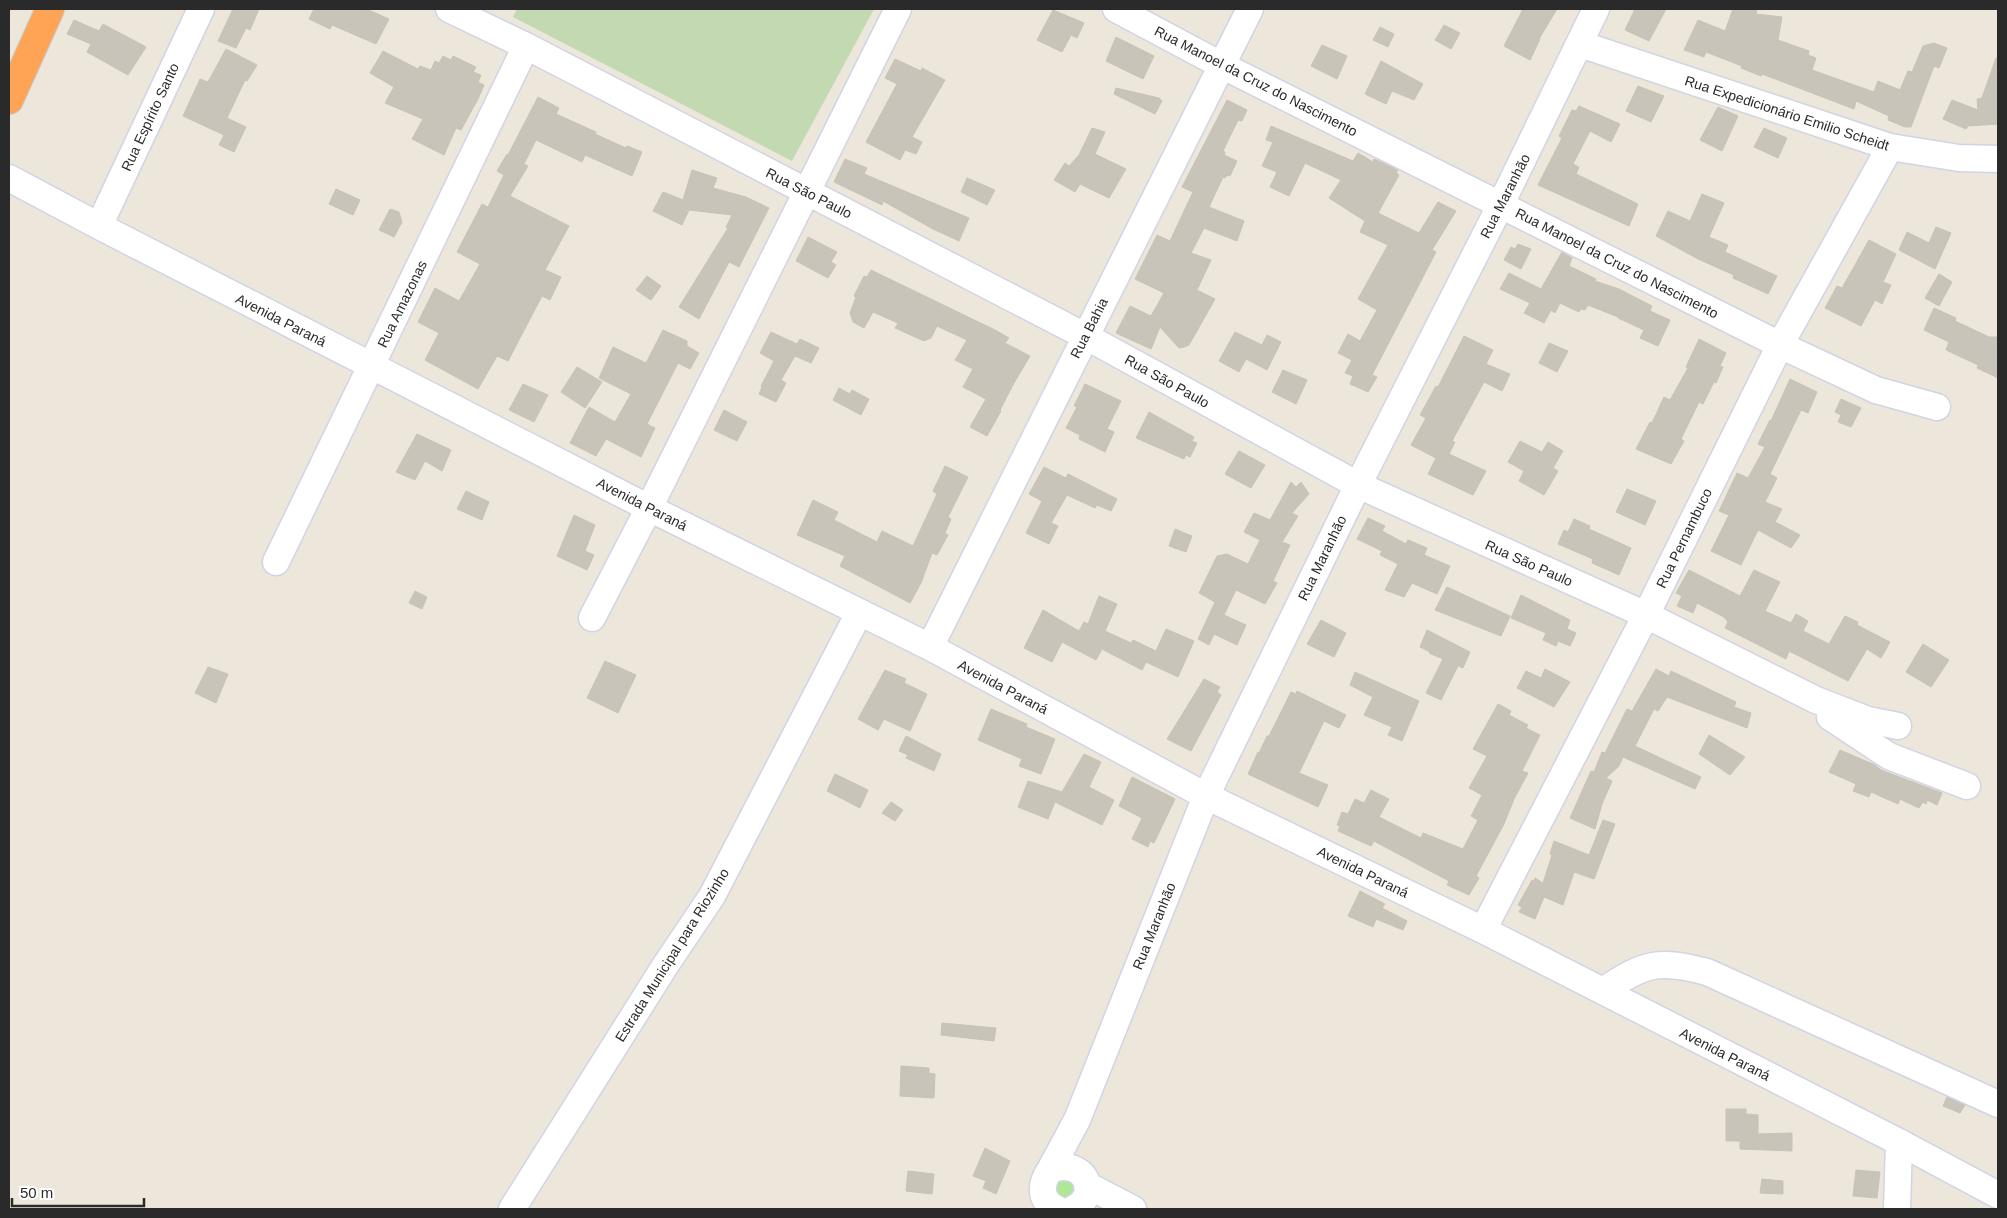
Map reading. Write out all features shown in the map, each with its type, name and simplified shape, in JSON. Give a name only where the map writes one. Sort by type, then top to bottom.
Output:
[{"type":"highway","points":[[9,100],[50,9]]},
{"type":"street","name":"Rua Espírito Santo","points":[[99,226],[201,9]]},
{"type":"street","name":"Rua São Paulo","points":[[449,9],[526,46],[1085,336],[1358,485],[1646,616],[1816,700],[1868,720],[1898,726]]},
{"type":"street","points":[[592,618],[649,508],[898,9]]},
{"type":"street","name":"Rua Manoel da Cruz do Nascimento","points":[[1116,9],[1221,64],[1780,345],[1876,390],[1937,406]]},
{"type":"street","name":"Rua Bahia","points":[[930,647],[1250,9]]},
{"type":"street","name":"Rua Maranhão","points":[[1035,1209],[1046,1177],[1077,1120],[1206,796],[1358,485],[1501,204],[1596,9]]},
{"type":"street","name":"Rua Expedicionário Emilio Scheidt","points":[[1580,44],[1890,147],[1959,158],[1998,159]]},
{"type":"street","name":"Rua Amazonas","points":[[276,562],[526,46]]},
{"type":"street","name":"Rua Pernambuco","points":[[1483,930],[1646,616],[1780,345],[1890,147]]},
{"type":"street","name":"Avenida Paraná","points":[[9,178],[649,508],[930,647],[1206,796],[1483,930],[1998,1194]]},
{"type":"street","name":"Estrada Municipal para Riozinho","points":[[512,1209],[660,974],[712,896],[859,613]]},
{"type":"street","points":[[1769,676],[1889,756],[1967,786]]},
{"type":"street","points":[[1603,991],[1626,975],[1653,965],[1680,965],[1707,972],[1998,1104]]},
{"type":"street","name":"Rua Maranhão","points":[[1076,1196],[1077,1120]]},
{"type":"street","points":[[1897,1209],[1899,1142]]},
{"type":"street","points":[[1076,1196],[1066,1166],[1046,1177],[1044,1198],[1048,1204],[1076,1196],[1095,1203],[1128,1206]]},
{"type":"green space","points":[[517,9],[874,9],[792,161],[513,17]]},
{"type":"green space","points":[[1063,1175],[1079,1188],[1060,1203],[1051,1183]]},
{"type":"building","points":[[233,9],[259,9],[250,30],[246,28],[236,48],[218,41]]},
{"type":"building","points":[[314,9],[366,9],[389,19],[376,44],[332,25],[330,29],[309,19]]},
{"type":"building","points":[[1523,9],[1557,9],[1539,39],[1530,60],[1504,46]]},
{"type":"building","points":[[1635,9],[1666,9],[1649,41],[1625,30]]},
{"type":"building","points":[[1733,9],[1757,9],[1756,14],[1782,17],[1778,40],[1809,51],[1808,55],[1816,58],[1812,70],[1874,92],[1878,81],[1900,90],[1908,71],[1912,72],[1923,46],[1934,43],[1947,48],[1939,68],[1934,66],[1911,127],[1905,127],[1888,120],[1889,116],[1856,101],[1854,109],[1762,74],[1761,76],[1741,68],[1742,66],[1706,52],[1704,57],[1684,50],[1698,20],[1725,31]]},
{"type":"building","points":[[1053,10],[1084,23],[1077,38],[1071,35],[1062,52],[1037,40]]},
{"type":"building","points":[[74,20],[99,31],[103,24],[146,47],[128,75],[87,52],[91,44],[67,34]]},
{"type":"building","points":[[1444,25],[1460,33],[1451,49],[1435,40]]},
{"type":"building","points":[[1380,27],[1394,34],[1388,47],[1373,40]]},
{"type":"building","points":[[1116,37],[1154,56],[1143,79],[1106,61]]},
{"type":"building","points":[[1322,45],[1347,56],[1337,79],[1311,66]]},
{"type":"building","points":[[226,49],[257,65],[247,81],[245,80],[227,118],[246,127],[234,152],[219,145],[224,135],[183,116],[200,79],[208,82]]},
{"type":"building","points":[[383,51],[418,69],[420,66],[431,70],[435,61],[439,63],[443,56],[451,60],[453,56],[476,67],[473,72],[481,75],[478,82],[484,85],[478,99],[461,130],[456,128],[444,155],[412,139],[423,119],[385,103],[394,87],[370,73]]},
{"type":"building","points":[[1996,58],[1998,58],[1998,124],[1968,126],[1966,129],[1943,119],[1952,100],[1978,110],[1977,99],[1982,98]]},
{"type":"building","points":[[895,59],[921,71],[922,68],[945,80],[912,137],[922,142],[916,154],[905,150],[900,160],[866,142],[897,84],[885,78]]},
{"type":"building","points":[[1381,61],[1423,84],[1414,100],[1392,91],[1386,104],[1365,94]]},
{"type":"building","points":[[1638,86],[1664,96],[1651,122],[1626,111]]},
{"type":"building","points":[[1116,88],[1159,98],[1162,101],[1155,114],[1114,94]]},
{"type":"building","points":[[538,97],[559,108],[556,114],[626,148],[627,146],[642,152],[632,176],[585,155],[582,162],[536,140],[524,164],[528,166],[510,196],[569,226],[545,270],[561,277],[550,300],[542,296],[508,361],[497,356],[478,389],[425,360],[439,333],[418,322],[435,288],[459,301],[480,264],[457,252],[482,204],[488,207],[504,175],[497,171],[508,155]]},
{"type":"building","points":[[1227,100],[1247,110],[1242,121],[1238,120],[1223,151],[1225,152],[1224,155],[1237,161],[1230,176],[1223,177],[1209,207],[1244,221],[1237,241],[1204,228],[1191,253],[1211,260],[1197,290],[1215,299],[1189,345],[1179,348],[1160,327],[1151,349],[1116,333],[1130,306],[1151,316],[1164,293],[1135,279],[1157,235],[1170,241],[1193,192],[1182,187]]},
{"type":"building","points":[[1579,106],[1620,124],[1611,142],[1590,131],[1573,164],[1579,167],[1576,174],[1638,204],[1629,226],[1538,185],[1562,138],[1559,136],[1572,110],[1576,111]]},
{"type":"building","points":[[1718,107],[1738,116],[1722,151],[1700,140]]},
{"type":"building","points":[[1271,126],[1353,161],[1358,153],[1373,162],[1374,159],[1398,170],[1396,173],[1399,175],[1378,213],[1419,233],[1438,202],[1456,211],[1432,250],[1436,252],[1372,375],[1377,377],[1368,392],[1350,384],[1353,376],[1345,373],[1352,360],[1338,353],[1348,334],[1360,341],[1377,310],[1358,299],[1388,245],[1360,232],[1365,221],[1329,198],[1341,180],[1305,163],[1289,196],[1270,187],[1277,172],[1262,166],[1273,142],[1266,140]]},
{"type":"building","points":[[1092,128],[1105,132],[1095,154],[1126,169],[1109,198],[1080,184],[1075,192],[1054,180],[1065,163],[1069,166],[1079,155]]},
{"type":"building","points":[[1764,128],[1787,138],[1778,158],[1754,147]]},
{"type":"building","points":[[845,159],[867,168],[864,174],[969,218],[959,241],[883,201],[882,205],[834,182]]},
{"type":"building","points":[[692,170],[717,178],[713,188],[746,197],[769,208],[739,267],[729,262],[699,319],[679,307],[728,228],[726,227],[732,215],[689,210],[682,225],[653,211],[663,192],[683,200]]},
{"type":"building","points":[[967,178],[995,190],[987,205],[961,192]]},
{"type":"building","points":[[336,189],[360,200],[353,215],[329,204]]},
{"type":"building","points":[[1702,194],[1724,203],[1709,237],[1728,245],[1725,252],[1777,276],[1768,294],[1733,278],[1734,275],[1698,259],[1656,236],[1668,211],[1690,221]]},
{"type":"building","points":[[390,209],[399,212],[402,222],[394,237],[379,230]]},
{"type":"building","points":[[1936,227],[1951,233],[1935,269],[1899,250],[1907,232],[1929,243]]},
{"type":"building","points":[[808,237],[837,252],[831,262],[836,265],[828,278],[796,261]]},
{"type":"building","points":[[1869,240],[1896,254],[1883,282],[1891,285],[1882,304],[1875,300],[1861,326],[1825,308],[1837,286],[1842,288]]},
{"type":"building","points":[[1518,244],[1531,249],[1521,269],[1504,260],[1511,247],[1515,249]]},
{"type":"building","points":[[1562,252],[1572,258],[1569,266],[1596,279],[1595,281],[1619,289],[1652,306],[1650,311],[1670,320],[1658,346],[1640,338],[1644,330],[1588,305],[1585,310],[1581,309],[1579,312],[1560,303],[1555,313],[1551,310],[1544,323],[1524,313],[1530,303],[1500,289],[1509,273],[1541,289]]},
{"type":"building","points":[[871,270],[995,330],[1009,338],[1005,343],[1030,356],[987,436],[970,427],[986,399],[963,387],[973,369],[955,360],[967,340],[937,326],[931,338],[924,341],[895,328],[898,323],[873,312],[864,328],[853,322],[850,313],[856,297],[854,296],[864,276],[867,277]]},
{"type":"building","points":[[1939,274],[1952,282],[1939,306],[1925,298]]},
{"type":"building","points":[[647,276],[661,286],[651,300],[636,290]]},
{"type":"building","points":[[1934,308],[1956,318],[1955,321],[1989,337],[1998,337],[1998,378],[1977,368],[1978,365],[1946,350],[1949,342],[1924,330]]},
{"type":"building","points":[[663,330],[687,341],[687,346],[699,353],[690,369],[678,363],[647,424],[655,428],[641,457],[606,439],[596,456],[570,443],[589,407],[615,422],[631,394],[599,378],[613,347],[646,363]]},
{"type":"building","points":[[771,332],[797,344],[800,339],[819,348],[811,363],[795,356],[781,380],[786,383],[776,402],[759,394],[774,361],[760,353]]},
{"type":"building","points":[[1235,332],[1262,345],[1267,335],[1281,342],[1267,370],[1246,359],[1239,372],[1219,361]]},
{"type":"building","points":[[1464,336],[1493,350],[1486,364],[1510,374],[1502,391],[1484,382],[1452,441],[1455,442],[1449,454],[1486,471],[1473,495],[1428,474],[1436,458],[1411,445],[1426,418],[1420,415],[1436,386],[1438,387]]},
{"type":"building","points":[[1699,339],[1726,353],[1720,366],[1723,367],[1703,404],[1699,402],[1681,439],[1684,441],[1671,464],[1636,449],[1650,422],[1652,423],[1664,397],[1670,400],[1688,368],[1686,367]]},
{"type":"building","points":[[1549,343],[1568,351],[1557,372],[1539,363]]},
{"type":"building","points":[[577,367],[602,382],[585,408],[561,392]]},
{"type":"building","points":[[1283,370],[1307,380],[1296,404],[1272,392]]},
{"type":"building","points":[[1790,379],[1817,392],[1808,413],[1801,410],[1770,474],[1777,478],[1765,502],[1782,509],[1775,522],[1800,535],[1791,548],[1758,530],[1741,565],[1711,551],[1729,515],[1719,511],[1737,473],[1748,478],[1765,447],[1758,444],[1771,421]]},
{"type":"building","points":[[523,384],[548,395],[534,422],[509,410]]},
{"type":"building","points":[[1085,384],[1121,401],[1107,429],[1114,432],[1105,452],[1079,439],[1080,435],[1066,428],[1077,407],[1074,406]]},
{"type":"building","points":[[839,388],[850,394],[852,390],[869,399],[861,415],[833,400]]},
{"type":"building","points":[[1841,399],[1861,408],[1851,427],[1838,422],[1841,415],[1835,412]]},
{"type":"building","points":[[724,410],[747,422],[737,441],[714,430]]},
{"type":"building","points":[[1149,412],[1194,437],[1192,441],[1197,443],[1190,457],[1186,455],[1184,459],[1136,438]]},
{"type":"building","points":[[417,434],[451,450],[442,471],[425,461],[415,480],[396,472]]},
{"type":"building","points":[[1520,441],[1542,452],[1548,442],[1563,451],[1553,468],[1558,471],[1544,495],[1519,481],[1524,471],[1508,462]]},
{"type":"building","points":[[1239,451],[1265,465],[1251,488],[1225,474]]},
{"type":"building","points":[[945,466],[968,477],[948,517],[951,519],[945,533],[948,535],[937,555],[932,553],[921,583],[910,603],[840,566],[845,556],[797,535],[813,500],[838,512],[834,520],[877,542],[882,531],[913,546],[937,494],[933,491]]},
{"type":"building","points":[[1044,467],[1066,478],[1068,474],[1117,499],[1111,511],[1097,505],[1095,508],[1067,495],[1051,523],[1058,526],[1049,544],[1026,533],[1042,501],[1029,494]]},
{"type":"building","points":[[1291,482],[1296,487],[1301,482],[1309,494],[1292,513],[1298,516],[1282,542],[1290,545],[1273,581],[1277,583],[1265,604],[1236,590],[1224,615],[1246,625],[1237,645],[1214,634],[1209,645],[1198,639],[1215,602],[1199,593],[1217,556],[1227,554],[1248,564],[1260,540],[1244,532],[1254,513],[1270,520]]},
{"type":"building","points":[[1627,489],[1656,501],[1645,525],[1616,512]]},
{"type":"building","points":[[466,491],[489,502],[482,520],[457,509]]},
{"type":"building","points":[[574,515],[595,525],[585,551],[594,555],[587,570],[557,556]]},
{"type":"building","points":[[1368,518],[1385,526],[1382,531],[1406,544],[1408,540],[1427,548],[1424,555],[1450,566],[1437,594],[1412,583],[1404,597],[1385,590],[1398,564],[1380,555],[1382,551],[1357,539]]},
{"type":"building","points":[[1574,519],[1590,526],[1589,529],[1631,548],[1619,575],[1592,563],[1593,559],[1558,544],[1564,530],[1568,532]]},
{"type":"building","points":[[1175,529],[1192,536],[1186,552],[1169,546]]},
{"type":"building","points":[[1689,570],[1740,596],[1754,570],[1780,582],[1765,611],[1791,623],[1796,614],[1808,621],[1803,631],[1829,644],[1845,616],[1858,622],[1857,625],[1890,642],[1881,658],[1867,649],[1848,681],[1789,651],[1786,659],[1725,628],[1728,622],[1724,617],[1697,603],[1693,613],[1677,606],[1682,596],[1676,593]]},
{"type":"building","points":[[1447,587],[1510,616],[1501,636],[1435,610]]},
{"type":"building","points":[[415,591],[427,597],[422,609],[409,603]]},
{"type":"building","points":[[1521,595],[1570,620],[1567,629],[1576,633],[1570,646],[1558,641],[1556,646],[1543,640],[1546,633],[1511,618]]},
{"type":"building","points":[[1099,596],[1117,604],[1105,631],[1131,643],[1133,640],[1156,651],[1166,629],[1194,641],[1178,677],[1146,662],[1142,670],[1102,649],[1096,660],[1062,642],[1052,662],[1024,648],[1043,610],[1079,631],[1084,622],[1088,624]]},
{"type":"building","points":[[1321,620],[1346,633],[1334,657],[1307,644]]},
{"type":"building","points":[[1427,630],[1470,652],[1463,668],[1458,666],[1441,700],[1426,693],[1443,659],[1420,647]]},
{"type":"building","points":[[1923,644],[1949,660],[1931,687],[1906,672]]},
{"type":"building","points":[[605,661],[636,675],[618,713],[587,698]]},
{"type":"building","points":[[208,667],[228,674],[216,703],[195,693]]},
{"type":"building","points":[[1545,669],[1570,682],[1554,707],[1517,688],[1526,671],[1541,678]]},
{"type":"building","points":[[1656,669],[1669,676],[1671,671],[1736,702],[1734,707],[1751,713],[1747,728],[1667,697],[1658,711],[1654,709],[1635,746],[1701,777],[1695,789],[1623,757],[1619,766],[1606,778],[1612,781],[1602,804],[1595,829],[1570,818],[1591,771],[1594,772],[1602,752],[1605,753],[1627,709],[1632,711]]},
{"type":"building","points":[[885,670],[906,679],[904,683],[927,694],[910,731],[884,719],[878,730],[858,719]]},
{"type":"building","points":[[1355,672],[1419,701],[1402,741],[1388,735],[1392,727],[1364,715],[1373,697],[1350,685]]},
{"type":"building","points":[[1204,679],[1220,687],[1217,692],[1221,695],[1191,751],[1167,739]]},
{"type":"building","points":[[1297,691],[1346,715],[1339,728],[1324,721],[1299,773],[1328,785],[1318,807],[1248,774],[1291,692],[1296,694]]},
{"type":"building","points":[[1498,704],[1511,711],[1509,715],[1528,725],[1526,728],[1540,735],[1522,771],[1528,773],[1514,799],[1504,824],[1476,876],[1479,878],[1469,895],[1447,885],[1449,881],[1374,841],[1371,846],[1338,831],[1340,826],[1337,825],[1342,812],[1348,814],[1355,799],[1364,803],[1371,790],[1389,799],[1379,817],[1421,838],[1423,833],[1463,849],[1478,820],[1471,816],[1482,795],[1469,788],[1487,756],[1473,749]]},
{"type":"building","points":[[991,709],[1027,724],[1026,727],[1055,739],[1041,774],[1019,766],[1022,759],[978,740]]},
{"type":"building","points":[[1709,735],[1745,757],[1730,775],[1699,754]]},
{"type":"building","points":[[906,736],[941,754],[934,771],[906,758],[908,755],[899,751]]},
{"type":"building","points":[[1840,750],[1875,765],[1881,770],[1942,793],[1937,805],[1927,800],[1926,804],[1923,802],[1919,808],[1900,799],[1898,804],[1871,792],[1869,797],[1853,791],[1856,784],[1829,772]]},
{"type":"building","points":[[1084,754],[1101,762],[1089,787],[1114,800],[1102,825],[1055,802],[1048,819],[1018,807],[1028,781],[1062,792]]},
{"type":"building","points":[[835,774],[868,790],[860,808],[827,791]]},
{"type":"building","points":[[1132,777],[1175,799],[1154,843],[1150,841],[1148,847],[1132,839],[1142,818],[1119,806]]},
{"type":"building","points":[[891,802],[903,810],[895,821],[882,813]]},
{"type":"building","points":[[1603,820],[1615,824],[1594,879],[1574,872],[1563,905],[1544,897],[1535,919],[1519,912],[1522,907],[1518,905],[1532,880],[1534,881],[1535,878],[1543,883],[1552,855],[1550,854],[1554,841],[1589,855]]},
{"type":"building","points":[[1360,891],[1385,904],[1382,908],[1407,921],[1403,930],[1376,919],[1373,927],[1348,916]]},
{"type":"building","points":[[942,1023],[996,1028],[994,1041],[941,1035]]},
{"type":"building","points":[[901,1066],[929,1068],[929,1073],[935,1074],[934,1098],[900,1096]]},
{"type":"building","points":[[1947,1097],[1965,1105],[1960,1113],[1943,1106]]},
{"type":"building","points":[[1726,1109],[1746,1109],[1746,1114],[1758,1115],[1758,1134],[1792,1133],[1792,1151],[1740,1149],[1740,1141],[1726,1141]]},
{"type":"building","points":[[985,1148],[1010,1161],[996,1194],[983,1188],[986,1181],[973,1176]]},
{"type":"building","points":[[1856,1170],[1880,1172],[1877,1198],[1853,1196]]},
{"type":"building","points":[[908,1171],[934,1174],[932,1194],[906,1191]]},
{"type":"building","points":[[1762,1179],[1783,1181],[1783,1194],[1760,1193]]}]
